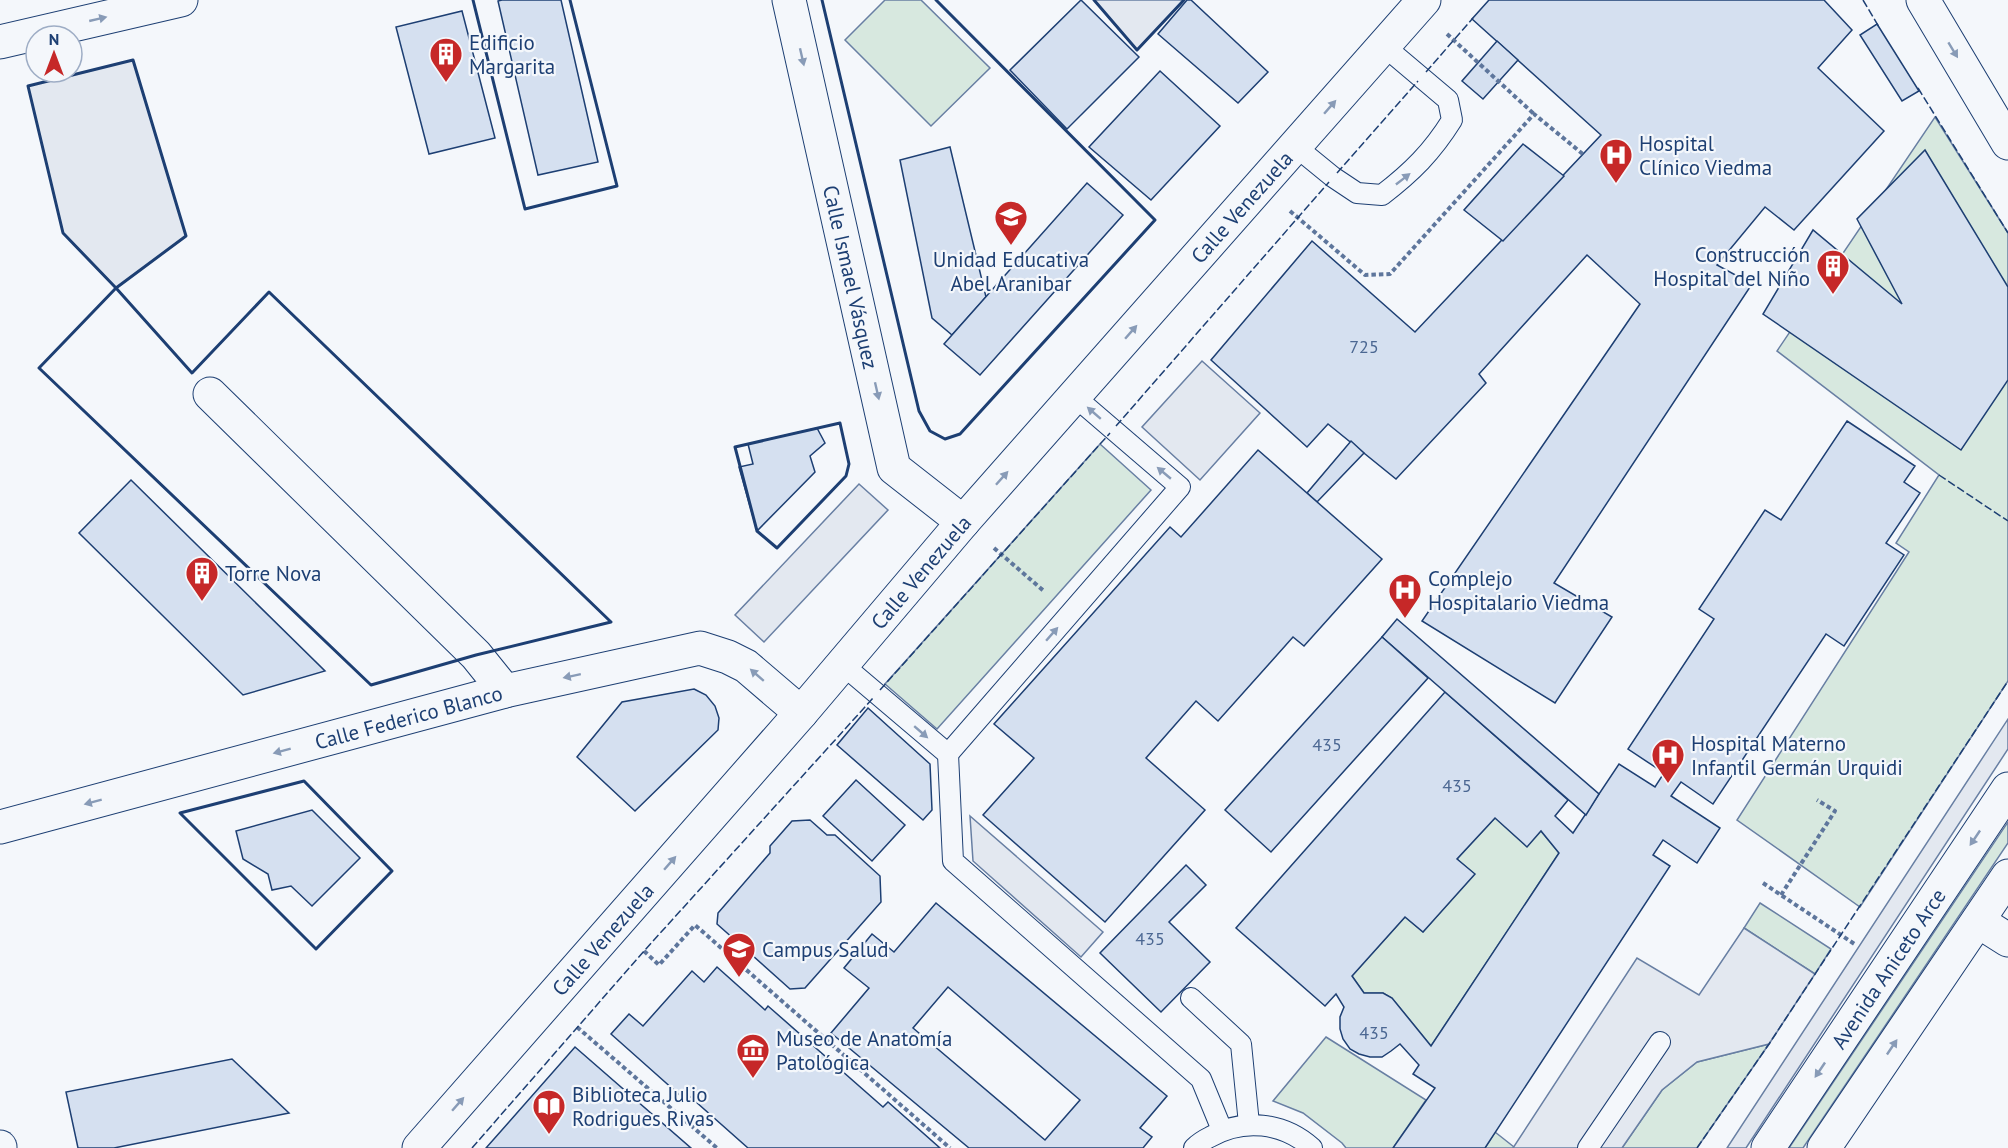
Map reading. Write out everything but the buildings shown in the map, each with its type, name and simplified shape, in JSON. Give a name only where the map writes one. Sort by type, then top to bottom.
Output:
[{"type":"street","points":[[0,42],[181,0]]},
{"type":"street","name":"Calle Ismael Vásquez","points":[[789,0],[894,468],[963,522]]},
{"type":"street","points":[[1923,0],[2008,143]]},
{"type":"street","name":"Calle Venezuela","points":[[419,1148],[843,665],[963,522],[1421,3]]},
{"type":"street","points":[[210,394],[476,655],[505,690]]},
{"type":"street","name":"Calle Federico Blanco","points":[[0,827],[505,690],[700,648],[728,657],[746,666],[801,713]]},
{"type":"street","name":"Avenida Aniceto Arce","points":[[1768,1148],[2008,789]]},
{"type":"street","points":[[1824,1148],[2008,876]]},
{"type":"street","points":[[1978,921],[2008,940]]},
{"type":"lane","points":[[1296,146],[1333,177],[1357,193],[1382,195],[1411,173],[1442,136],[1452,120],[1448,100],[1384,46]]},
{"type":"lane","points":[[1074,396],[1180,487],[948,754],[953,861],[1201,1079],[1222,1130]]},
{"type":"lane","points":[[843,665],[948,754]]},
{"type":"lane","points":[[1191,998],[1241,1044],[1249,1124]]},
{"type":"lane","points":[[1588,1148],[1660,1042]]},
{"type":"lane","points":[[1194,1148],[1198,1143],[1222,1130],[1249,1124],[1276,1128],[1301,1138],[1312,1148]]},
{"type":"path","points":[[1421,3],[1534,114]]},
{"type":"path","points":[[963,522],[1070,613]]},
{"type":"path","points":[[1781,895],[1835,811],[1817,800]]},
{"type":"path","points":[[1763,883],[1889,968]]},
{"type":"path","points":[[614,927],[660,965],[695,925],[950,1148]]},
{"type":"path","points":[[548,1002],[717,1148]]},
{"type":"shaded area","points":[[885,0],[921,0],[990,68],[931,126],[845,40]]},
{"type":"shaded area","points":[[1094,0],[1184,0],[1137,50]]},
{"type":"shaded area","points":[[133,60],[186,236],[116,288],[63,233],[28,86],[84,84],[84,72]]},
{"type":"shaded area","points":[[1935,117],[2008,233],[2008,681],[1860,907],[1737,820],[1909,552],[1896,543],[1939,475],[1777,351]]},
{"type":"shaded area","points":[[1202,361],[1260,413],[1200,480],[1142,427]]},
{"type":"shaded area","points":[[1100,444],[1151,490],[937,729],[885,684]]},
{"type":"shaded area","points":[[859,484],[888,510],[764,642],[735,615]]},
{"type":"shaded area","points":[[2008,719],[2008,749],[1746,1148],[1727,1148]]},
{"type":"shaded area","points":[[970,816],[1103,932],[1081,957],[973,861]]},
{"type":"shaded area","points":[[1495,818],[1541,831],[1559,853],[1431,1046],[1392,998],[1383,993],[1364,993],[1352,976],[1405,917],[1423,932],[1474,874],[1457,859]]},
{"type":"shaded area","points":[[2008,822],[2008,843],[1803,1148],[1789,1148]]},
{"type":"shaded area","points":[[1760,903],[1831,949],[1815,974],[1744,928]]},
{"type":"shaded area","points":[[1744,928],[1815,974],[1769,1044],[1697,1062],[1662,1090],[1622,1148],[1513,1148],[1637,958],[1699,995]]},
{"type":"shaded area","points":[[1326,1037],[1426,1100],[1393,1148],[1346,1148],[1303,1113],[1273,1101]]},
{"type":"shaded area","points":[[1769,1044],[1697,1148],[1622,1148],[1662,1090],[1697,1062]]},
{"type":"shaded area","points":[[1495,1132],[1514,1147],[1485,1148]]},
{"type":"fence","points":[[1863,0],[1879,27]]},
{"type":"fence","points":[[1426,72],[1473,18]]},
{"type":"fence","points":[[1337,173],[1418,81]]},
{"type":"fence","points":[[1918,88],[2008,233]]},
{"type":"fence","points":[[1116,426],[1329,182]]},
{"type":"fence","points":[[880,690],[1110,433]]},
{"type":"fence","points":[[1939,475],[2008,521]]},
{"type":"fence","points":[[1697,1148],[1769,1044],[2008,681]]},
{"type":"fence","points":[[472,1148],[644,951],[874,697]]},
{"type":"wall","points":[[473,0],[525,209],[617,186],[570,0]]},
{"type":"wall","points":[[822,0],[919,411],[930,431],[945,439],[960,434],[1155,220],[936,0]]},
{"type":"wall","points":[[1094,0],[1137,50],[1184,0]]},
{"type":"wall","points":[[133,60],[186,236],[116,288],[63,233],[28,86],[133,60]]},
{"type":"wall","points":[[116,288],[192,373],[269,292],[611,622],[476,655],[371,685],[39,368],[116,288]]},
{"type":"wall","points":[[840,423],[849,464],[846,476],[777,548],[757,531],[735,447],[840,423]]},
{"type":"wall","points":[[304,781],[392,871],[316,949],[180,813],[304,781]]},
{"type":"place","name":"Edificio Margarita","points":[[446,83]]},
{"type":"place","name":"Hospital Clínico Viedma","points":[[1616,184]]},
{"type":"place","name":"Unidad Educativa Abel Aranibar","points":[[1011,246]]},
{"type":"place","name":"Construcción Hospital del Niño","points":[[1833,295]]},
{"type":"place","name":"Torre Nova","points":[[202,602]]},
{"type":"place","name":"Complejo Hospitalario Viedma","points":[[1405,619]]},
{"type":"place","name":"Hospital Materno Infantil Germán Urquidi","points":[[1668,784]]},
{"type":"place","name":"Campus Salud","points":[[739,978]]},
{"type":"place","name":"Museo de Anatomía Patológica","points":[[753,1079]]},
{"type":"place","name":"Biblioteca Julio Rodrigues Rivas","points":[[549,1135]]}]
